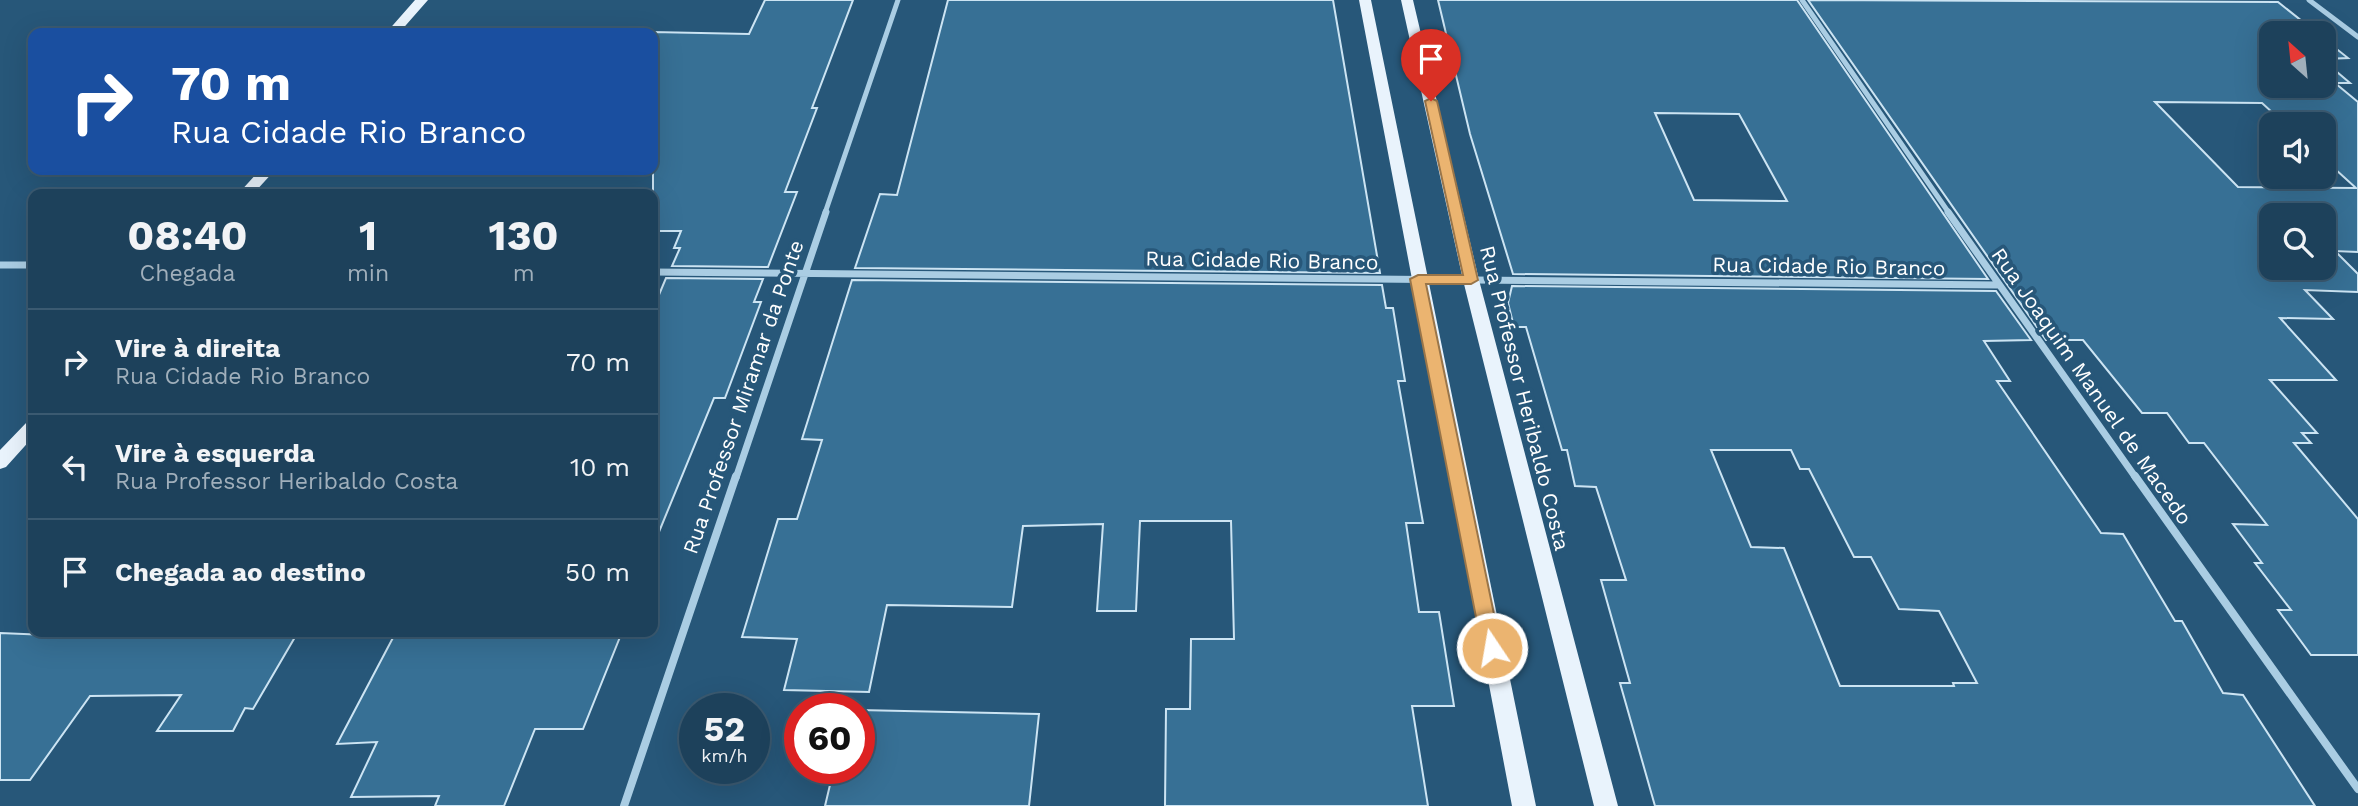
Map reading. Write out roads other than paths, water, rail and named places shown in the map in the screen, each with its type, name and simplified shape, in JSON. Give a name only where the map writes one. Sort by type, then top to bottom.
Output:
[{"type":"main road","points":[[397,28],[422,0]]},
{"type":"main road","points":[[1365,0],[1524,806]]},
{"type":"main road","name":"Rua Professor Heribaldo Costa","points":[[1407,0],[1471,280],[1606,806]]},
{"type":"main road","points":[[251,189],[263,175]]},
{"type":"main road","points":[[0,463],[28,432]]},
{"type":"street","name":"Rua Professor Miramar da Ponte","points":[[624,806],[898,0]]},
{"type":"street","name":"Rua Joaquim Manuel de Macedo","points":[[1802,0],[1998,285],[2358,789]]},
{"type":"street","points":[[2309,0],[2358,37]]},
{"type":"street","points":[[0,265],[28,265]]},
{"type":"street","name":"Rua Cidade Rio Branco","points":[[658,272],[1998,285]]}]
